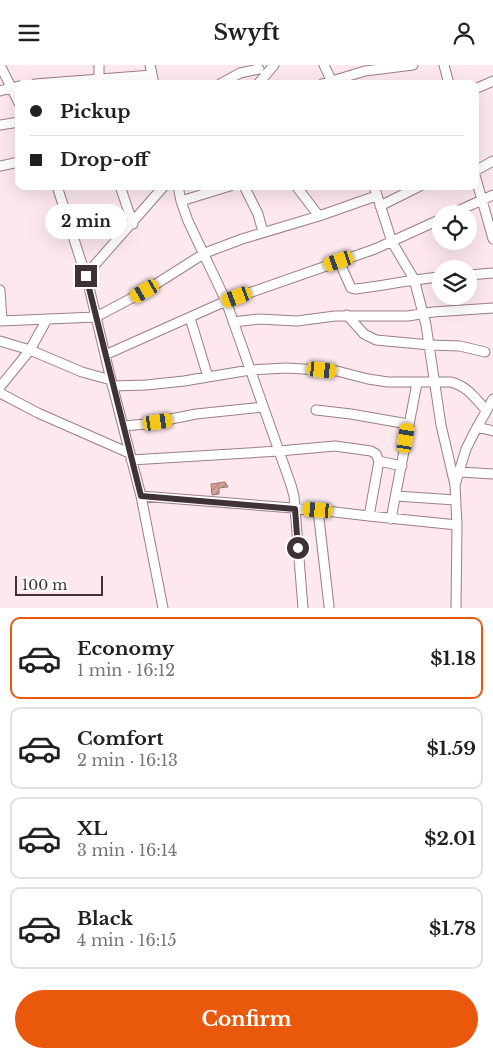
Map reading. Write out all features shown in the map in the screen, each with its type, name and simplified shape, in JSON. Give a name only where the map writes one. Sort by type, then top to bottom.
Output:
[{"type":"street","points":[[0,65],[15,87],[0,91]]},
{"type":"street","points":[[99,65],[100,79]]},
{"type":"street","points":[[90,80],[153,79],[150,65]]},
{"type":"street","points":[[261,80],[274,65]]},
{"type":"street","points":[[324,65],[331,80]]},
{"type":"street","points":[[337,80],[367,68],[413,65]]},
{"type":"street","points":[[444,65],[448,80]]},
{"type":"street","points":[[227,80],[258,67],[259,80]]},
{"type":"street","points":[[479,87],[493,81]]},
{"type":"street","points":[[0,125],[15,123]]},
{"type":"street","points":[[479,170],[493,161]]},
{"type":"street","points":[[0,167],[15,163]]},
{"type":"street","points":[[479,188],[493,239]]},
{"type":"street","points":[[58,190],[86,276],[111,383],[141,496],[163,608]]},
{"type":"street","points":[[121,190],[133,224]]},
{"type":"street","points":[[86,276],[161,190]]},
{"type":"street","points":[[179,190],[188,221],[205,253],[234,322],[292,490],[303,608]]},
{"type":"street","points":[[181,201],[217,190]]},
{"type":"street","points":[[246,190],[258,214],[263,232]]},
{"type":"street","points":[[299,190],[319,216]]},
{"type":"street","points":[[375,190],[392,243],[414,279],[424,314],[441,425],[456,485],[456,608]]},
{"type":"street","points":[[380,206],[412,190]]},
{"type":"street","points":[[470,205],[493,195]]},
{"type":"street","points":[[0,290],[1,320],[96,317],[145,291],[205,253],[263,232],[319,216],[376,196]]},
{"type":"street","points":[[105,355],[226,301],[392,243],[432,223]]},
{"type":"street","points":[[339,261],[351,288],[390,285],[414,279],[432,278]]},
{"type":"street","points":[[477,274],[493,273]]},
{"type":"street","points":[[234,322],[259,319],[297,321],[325,316],[347,315],[402,316],[493,308]]},
{"type":"street","points":[[347,315],[364,334],[376,339],[460,346],[485,351]]},
{"type":"street","points":[[190,318],[208,377]]},
{"type":"street","points":[[0,387],[30,350],[47,319]]},
{"type":"street","points":[[0,341],[30,350],[111,383],[146,385],[250,370],[304,368],[337,371],[388,382],[458,383],[467,389],[486,410]]},
{"type":"street","points":[[391,519],[417,383]]},
{"type":"street","points":[[0,393],[130,456],[279,451],[323,446],[345,446],[371,451],[376,453],[379,461],[369,516]]},
{"type":"street","points":[[456,485],[466,449],[476,427],[493,399]]},
{"type":"street","points":[[122,425],[146,424],[196,414],[263,407]]},
{"type":"street","points":[[316,410],[408,424]]},
{"type":"street","points":[[476,427],[493,431]]},
{"type":"street","points":[[379,461],[402,466]]},
{"type":"street","points":[[460,472],[493,474]]},
{"type":"street","points":[[396,495],[456,500]]},
{"type":"street","points":[[141,496],[318,510],[457,525]]},
{"type":"street","points":[[318,510],[329,606]]},
{"type":"building","points":[[225,482],[228,487],[219,488],[219,494],[212,495],[211,484]]},
{"type":"route","points":[[86,276],[141,496],[295,509],[298,548]]}]
